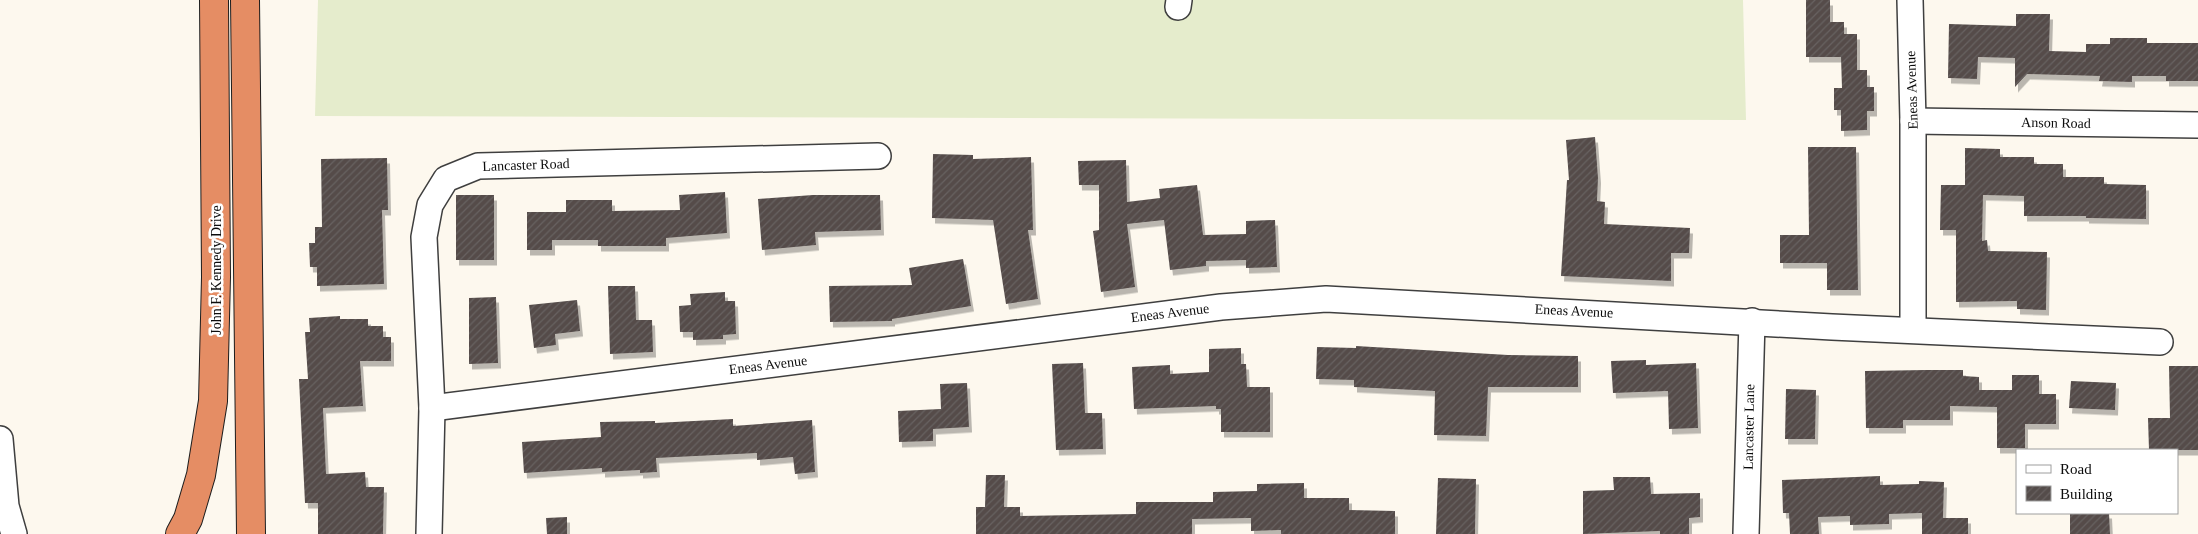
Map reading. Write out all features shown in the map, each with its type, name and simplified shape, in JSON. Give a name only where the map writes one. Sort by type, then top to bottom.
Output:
[{"type":"highway","name":"John F. Kennedy Drive","points":[[180,534],[188,519],[202,475],[213,401],[216,277],[214,0]]},
{"type":"highway","points":[[245,0],[251,534]]},
{"type":"street","name":"Eneas Avenue","points":[[1910,0],[1913,121],[1913,330]]},
{"type":"street","name":"Anson Road","points":[[1913,121],[2198,125]]},
{"type":"street","name":"Lancaster Road","points":[[429,534],[432,408],[424,237],[430,205],[446,179],[478,166],[878,156]]},
{"type":"street","name":"Eneas Avenue","points":[[432,408],[1221,307],[1326,299],[2160,342]]},
{"type":"street","name":"Lancaster Lane","points":[[1746,534],[1752,321]]},
{"type":"street","points":[[0,440],[6,506],[14,534]]},
{"type":"green space","points":[[318,0],[1743,0],[1746,120],[315,116]]},
{"type":"building","points":[[1806,0],[1830,0],[1830,22],[1844,22],[1844,34],[1857,34],[1857,70],[1867,70],[1867,87],[1874,87],[1874,111],[1867,111],[1867,130],[1841,131],[1841,110],[1834,110],[1834,88],[1842,88],[1841,57],[1806,57]]},
{"type":"building","points":[[2016,14],[2050,14],[2049,51],[2086,52],[2086,44],[2110,44],[2110,38],[2147,38],[2147,43],[2198,43],[2198,81],[2166,81],[2166,76],[2132,76],[2132,82],[2099,81],[2100,76],[2027,74],[2015,87],[2015,58],[1978,57],[1977,79],[1948,78],[1949,24],[2016,26]]},
{"type":"building","points":[[1595,137],[1598,178],[1597,201],[1605,202],[1604,224],[1690,228],[1689,253],[1671,253],[1671,281],[1561,276],[1567,180],[1569,180],[1566,140]]},
{"type":"building","points":[[1808,147],[1856,147],[1858,290],[1827,290],[1827,263],[1780,263],[1780,235],[1809,235]]},
{"type":"building","points":[[1965,148],[2000,149],[2000,157],[2034,157],[2034,164],[2063,164],[2063,177],[2104,177],[2104,184],[2146,185],[2146,219],[2086,218],[2086,216],[2024,216],[2024,196],[1983,195],[1982,241],[1987,240],[1988,251],[2047,252],[2046,310],[2017,309],[2017,301],[1956,302],[1956,230],[1940,230],[1941,185],[1965,185]]},
{"type":"building","points":[[933,154],[973,155],[973,159],[1031,157],[1033,230],[1028,230],[1038,299],[1006,304],[993,220],[932,218]]},
{"type":"building","points":[[387,158],[388,210],[382,210],[384,284],[317,286],[317,267],[310,267],[309,243],[315,243],[315,227],[322,227],[321,159]]},
{"type":"building","points":[[1126,160],[1127,202],[1160,198],[1159,189],[1197,185],[1203,235],[1246,234],[1246,221],[1275,220],[1277,267],[1246,268],[1246,260],[1206,261],[1206,266],[1170,270],[1164,220],[1127,224],[1135,287],[1101,292],[1093,231],[1099,230],[1099,185],[1079,185],[1078,161]]},
{"type":"building","points":[[725,192],[727,233],[666,238],[666,246],[598,246],[598,240],[552,240],[552,250],[527,250],[527,212],[566,212],[566,200],[612,200],[612,211],[680,210],[679,195]]},
{"type":"building","points":[[456,195],[494,195],[494,260],[456,260]]},
{"type":"building","points":[[813,195],[880,195],[881,230],[815,232],[816,245],[762,250],[758,199]]},
{"type":"building","points":[[963,259],[971,306],[892,319],[892,321],[830,322],[829,286],[912,285],[909,268]]},
{"type":"building","points":[[608,286],[635,286],[636,320],[652,320],[653,352],[610,354]]},
{"type":"building","points":[[725,292],[725,301],[735,301],[736,334],[723,335],[723,339],[693,340],[693,332],[680,332],[679,306],[691,305],[690,294]]},
{"type":"building","points":[[496,297],[498,363],[469,364],[469,298]]},
{"type":"building","points":[[577,300],[580,331],[555,334],[556,345],[534,348],[529,305]]},
{"type":"building","points":[[340,316],[340,319],[368,319],[368,326],[383,326],[383,337],[391,337],[391,361],[360,361],[363,406],[323,408],[326,474],[365,472],[366,487],[384,487],[383,534],[318,534],[318,503],[305,503],[299,379],[308,379],[305,332],[310,332],[309,318]]},
{"type":"building","points":[[1356,346],[1508,355],[1578,356],[1578,387],[1488,387],[1486,436],[1434,435],[1435,391],[1354,387],[1354,380],[1316,379],[1317,347],[1356,348]]},
{"type":"building","points":[[1241,348],[1241,364],[1246,364],[1247,387],[1270,387],[1270,432],[1221,432],[1221,409],[1216,409],[1216,406],[1134,409],[1132,367],[1170,365],[1170,374],[1209,372],[1209,349]]},
{"type":"building","points":[[1646,360],[1646,365],[1696,363],[1698,428],[1669,429],[1668,391],[1613,393],[1611,361]]},
{"type":"building","points":[[1083,363],[1085,413],[1102,413],[1103,449],[1056,450],[1052,364]]},
{"type":"building","points":[[2169,366],[2198,366],[2198,450],[2149,449],[2148,418],[2170,418]]},
{"type":"building","points":[[1963,370],[1963,376],[1979,377],[1979,390],[2012,390],[2012,375],[2039,375],[2039,394],[2056,394],[2056,424],[2025,424],[2025,448],[1997,448],[1997,407],[1950,406],[1950,420],[1903,420],[1903,428],[1866,428],[1865,371]]},
{"type":"building","points":[[2071,381],[2116,383],[2115,410],[2069,408]]},
{"type":"building","points":[[967,383],[969,427],[933,429],[933,441],[899,442],[898,411],[941,409],[940,384]]},
{"type":"building","points":[[1786,389],[1816,390],[1815,439],[1785,439]]},
{"type":"building","points":[[733,419],[733,426],[812,420],[815,472],[795,474],[793,457],[757,460],[757,453],[656,458],[657,472],[640,473],[640,470],[602,472],[602,468],[524,473],[522,442],[601,437],[600,422],[655,421],[655,423]]},
{"type":"building","points":[[986,475],[1005,475],[1004,507],[1020,507],[1020,516],[1136,514],[1136,502],[1213,502],[1213,492],[1257,491],[1257,484],[1304,483],[1304,498],[1349,498],[1349,510],[1395,511],[1395,534],[1281,534],[1281,530],[1251,531],[1251,518],[1192,519],[1192,534],[976,534],[976,507],[985,507]]},
{"type":"building","points":[[1880,476],[1880,485],[1919,484],[1919,481],[1944,482],[1943,518],[1968,518],[1968,534],[1922,534],[1922,513],[1889,514],[1889,524],[1850,525],[1850,516],[1818,517],[1819,534],[1790,534],[1789,513],[1783,513],[1782,480]]},
{"type":"building","points":[[1613,477],[1650,477],[1651,494],[1700,493],[1700,517],[1689,518],[1689,534],[1660,534],[1660,531],[1583,534],[1583,491],[1614,490]]},
{"type":"building","points":[[1438,478],[1476,479],[1475,534],[1436,534]]},
{"type":"building","points":[[2070,514],[2109,514],[2110,534],[2070,534]]},
{"type":"building","points":[[567,517],[567,534],[547,534],[546,518]]}]
